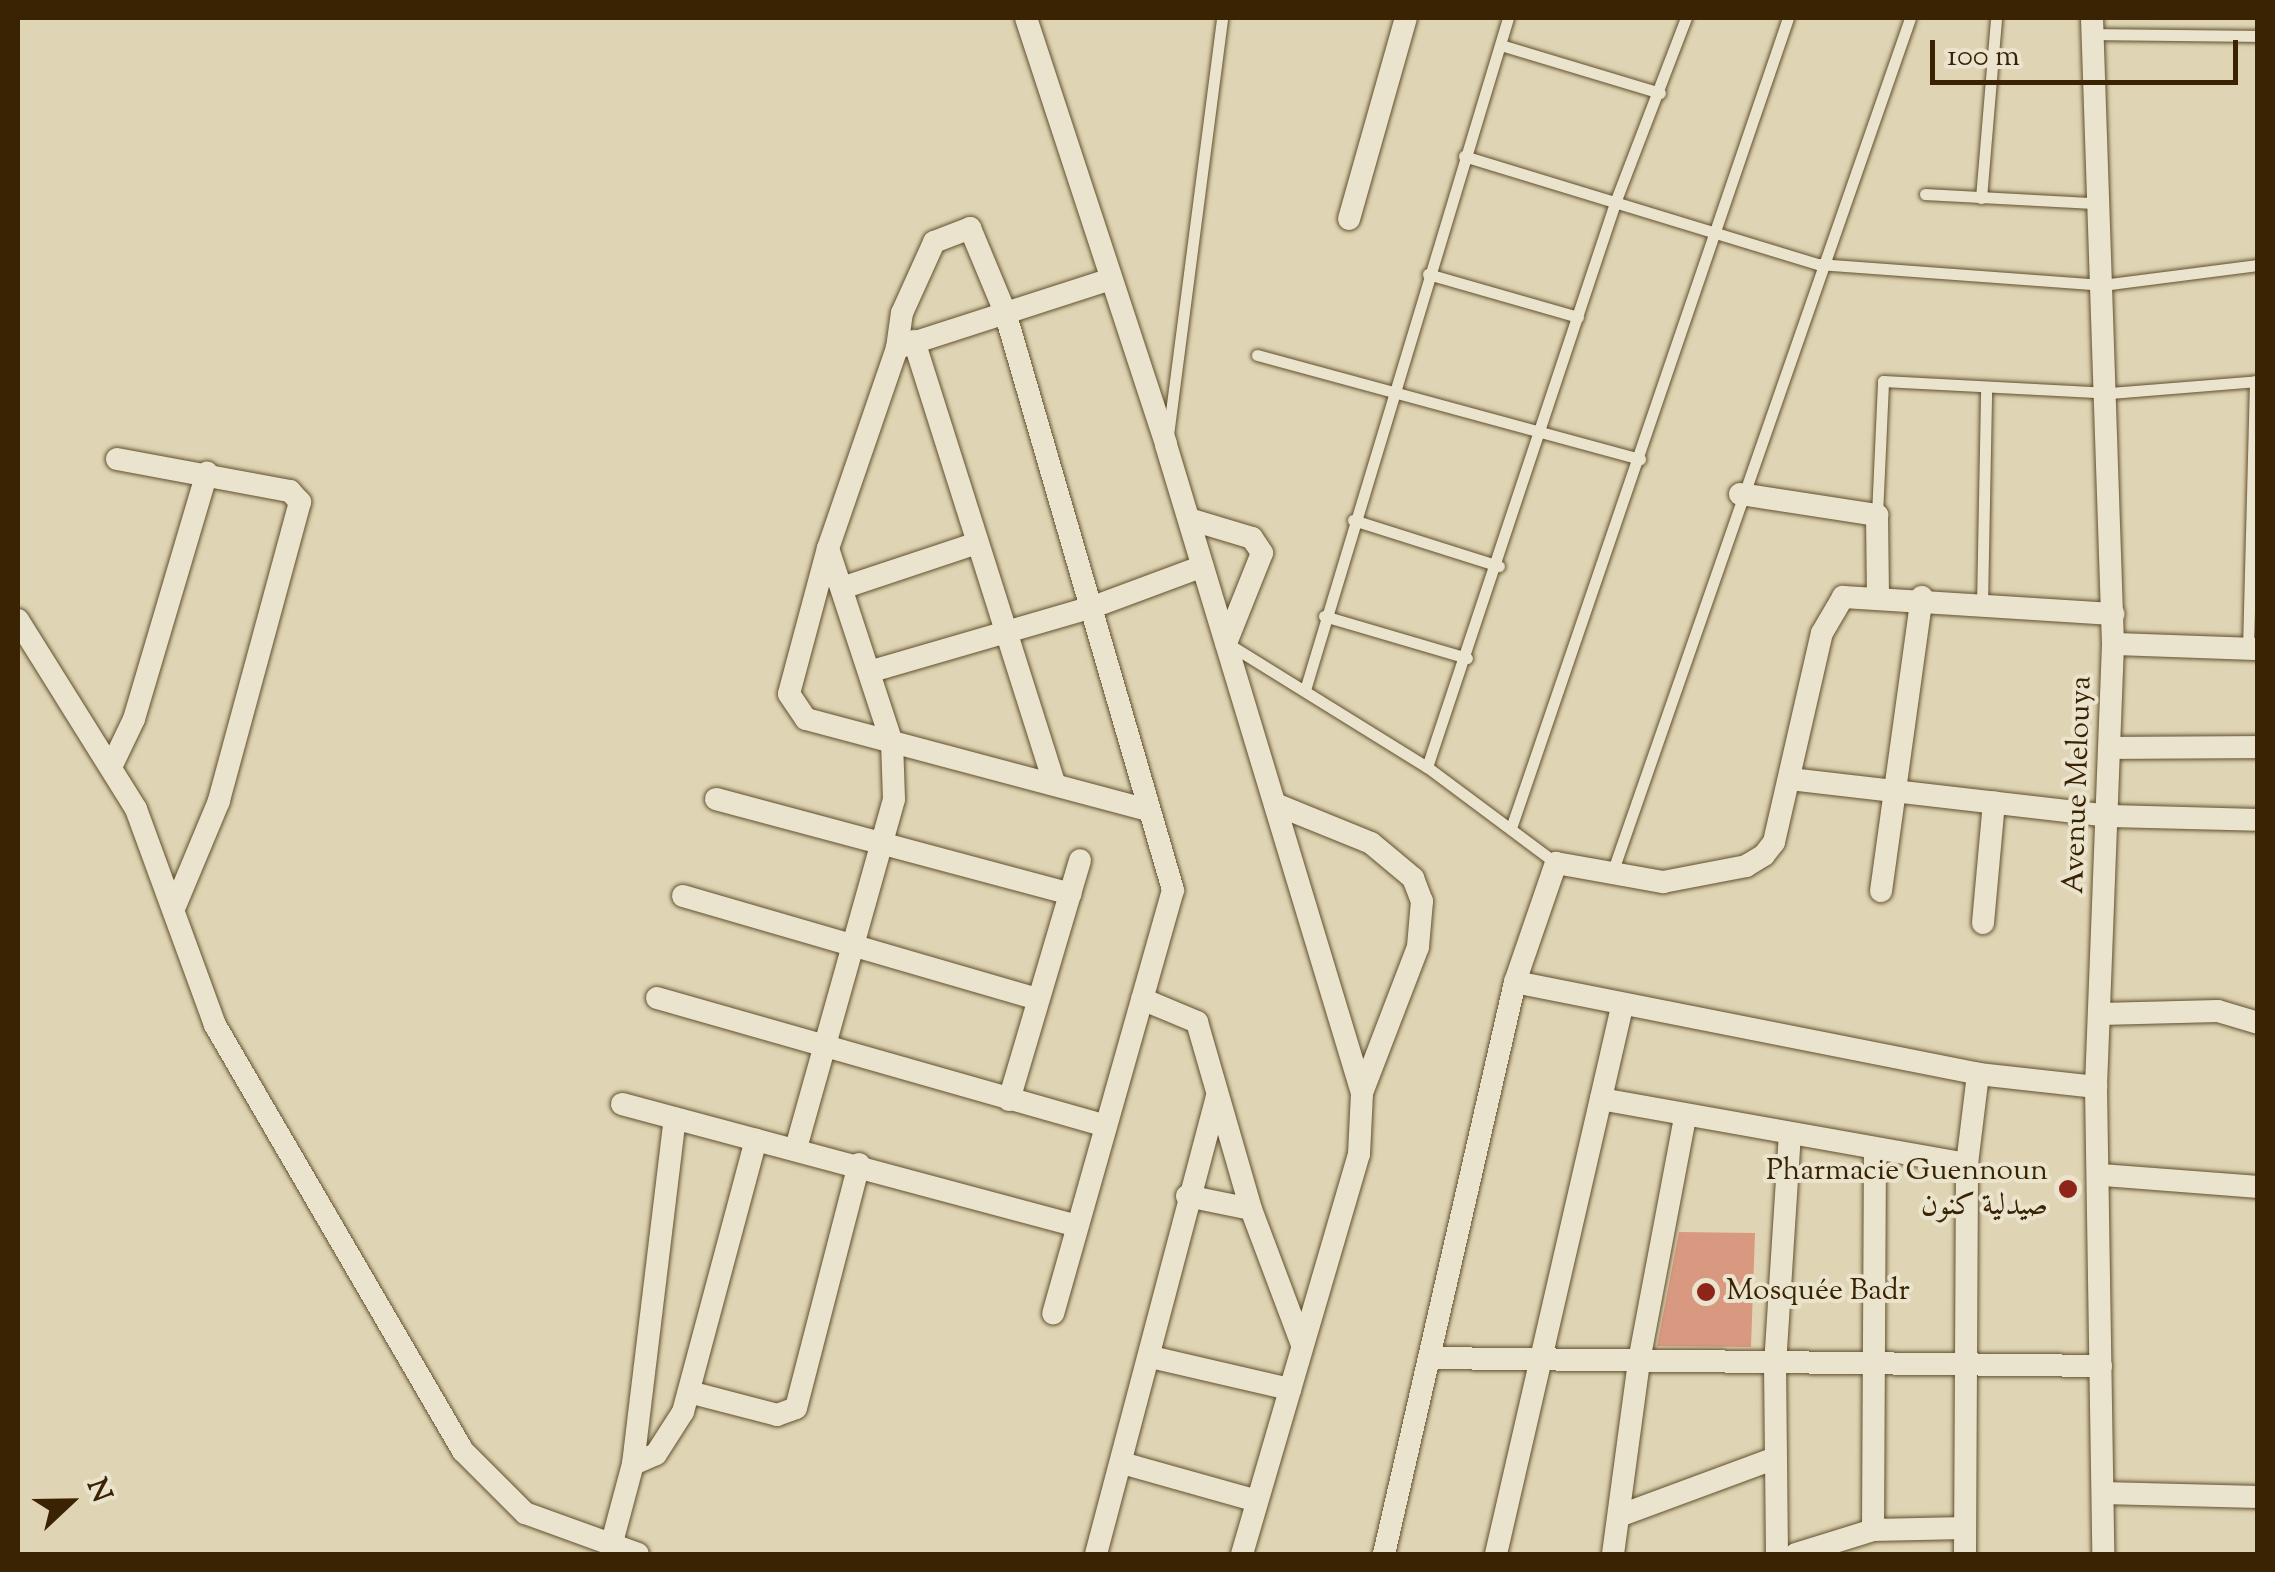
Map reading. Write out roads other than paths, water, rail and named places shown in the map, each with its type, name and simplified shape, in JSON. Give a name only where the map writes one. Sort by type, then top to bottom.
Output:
[{"type":"street","points":[[1026,18],[1166,445],[1362,1094]]},
{"type":"street","points":[[1349,219],[1406,18]]},
{"type":"street","name":"Avenue Melouya","points":[[2092,26],[2093,204],[2110,393],[2114,644],[2096,1087],[2102,1175],[2103,1554]]},
{"type":"street","points":[[1053,780],[976,543],[905,344],[902,313],[934,242],[965,227],[976,232],[1005,312],[1174,901],[1102,1126],[1053,1313]]},
{"type":"street","points":[[905,344],[1111,279]]},
{"type":"street","points":[[905,344],[828,548],[790,694],[806,718],[892,743],[1053,780],[1147,810]]},
{"type":"street","points":[[117,459],[290,491],[300,502],[220,801],[176,904]]},
{"type":"street","points":[[112,765],[134,719],[207,473]]},
{"type":"street","points":[[1740,494],[1877,515],[1878,594]]},
{"type":"street","points":[[1189,519],[1252,538],[1262,553],[1226,643]]},
{"type":"street","points":[[842,588],[976,543]]},
{"type":"street","points":[[796,1148],[894,799],[892,743],[872,670],[828,548]]},
{"type":"street","points":[[872,670],[1092,607],[1203,566]]},
{"type":"street","points":[[1384,1554],[1516,982],[1556,864],[1663,882],[1746,866],[1774,842],[1830,612],[1843,597],[1878,594],[2113,614]]},
{"type":"street","points":[[1881,891],[1891,785],[1922,597]]},
{"type":"street","points":[[18,620],[112,765],[176,904],[215,1025],[463,1451],[525,1513],[638,1554]]},
{"type":"street","points":[[2114,644],[2253,649]]},
{"type":"street","points":[[2112,748],[2258,747]]},
{"type":"street","points":[[1790,779],[1891,785],[1994,803],[2110,816],[2258,820]]},
{"type":"street","points":[[716,799],[1070,894]]},
{"type":"street","points":[[1983,923],[1994,803]]},
{"type":"street","points":[[1242,1554],[1358,1154],[1362,1094],[1418,947],[1422,901],[1413,878],[1371,843],[1275,804]]},
{"type":"street","points":[[1009,1100],[1080,860]]},
{"type":"street","points":[[683,896],[1037,1000]]},
{"type":"street","points":[[1516,982],[1622,1007],[1978,1074],[2096,1087]]},
{"type":"street","points":[[657,998],[824,1052],[1102,1126]]},
{"type":"street","points":[[1142,999],[1197,1022],[1251,1209],[1302,1346]]},
{"type":"street","points":[[1496,1554],[1622,1007]]},
{"type":"street","points":[[2100,1014],[2218,1012],[2258,1023]]},
{"type":"street","points":[[1965,1554],[1968,1164],[1978,1074]]},
{"type":"street","points":[[1096,1554],[1151,1357],[1187,1196],[1216,1097]]},
{"type":"street","points":[[1600,1099],[1684,1118],[1968,1164]]},
{"type":"street","points":[[622,1104],[859,1164],[1076,1226]]},
{"type":"street","points":[[1613,1554],[1624,1514],[1638,1361],[1684,1118]]},
{"type":"street","points":[[611,1546],[633,1464],[675,1120]]},
{"type":"street","points":[[1777,1554],[1774,1365],[1790,1135]]},
{"type":"street","points":[[633,1464],[668,1440],[689,1392],[756,1140]]},
{"type":"street","points":[[1873,1530],[1870,1364],[1876,1149]]},
{"type":"street","points":[[689,1392],[777,1415],[796,1408],[859,1164]]},
{"type":"street","points":[[2102,1175],[2258,1188]]},
{"type":"street","points":[[1187,1196],[1251,1209]]},
{"type":"street","points":[[1151,1357],[1290,1389]]},
{"type":"street","points":[[1429,1358],[1540,1363],[1870,1364],[1966,1369],[2102,1366]]},
{"type":"street","points":[[1624,1514],[1774,1458]]},
{"type":"street","points":[[1122,1462],[1257,1501]]},
{"type":"street","points":[[2104,1493],[2258,1497]]},
{"type":"street","points":[[1796,1554],[1873,1530],[1965,1528]]},
{"type":"lane","points":[[1166,445],[1222,18]]},
{"type":"lane","points":[[1305,690],[1353,520],[1508,18]]},
{"type":"lane","points":[[1427,767],[1499,566],[1616,200],[1686,18]]},
{"type":"lane","points":[[1512,825],[1788,18]]},
{"type":"lane","points":[[1611,875],[1818,264],[1910,18]]},
{"type":"lane","points":[[1980,198],[1996,18]]},
{"type":"lane","points":[[2092,26],[2258,36]]},
{"type":"lane","points":[[1500,45],[1660,93]]},
{"type":"lane","points":[[1464,156],[1818,264],[2102,285],[2258,265]]},
{"type":"lane","points":[[1925,194],[2093,204]]},
{"type":"lane","points":[[1428,274],[1578,316]]},
{"type":"lane","points":[[1257,355],[1541,436],[1640,460]]},
{"type":"lane","points":[[1877,515],[1881,382],[2110,393],[2256,381],[2253,649]]},
{"type":"lane","points":[[1982,605],[1986,390]]},
{"type":"lane","points":[[1353,520],[1499,566]]},
{"type":"lane","points":[[1324,616],[1467,658]]},
{"type":"lane","points":[[1226,643],[1427,767],[1512,825],[1556,864]]},
{"type":"place","name":"Pharmacie Guennoun صيدلية كنون","points":[[2068,1189]]},
{"type":"place","name":"Mosquée Badr","points":[[1706,1292]]}]
